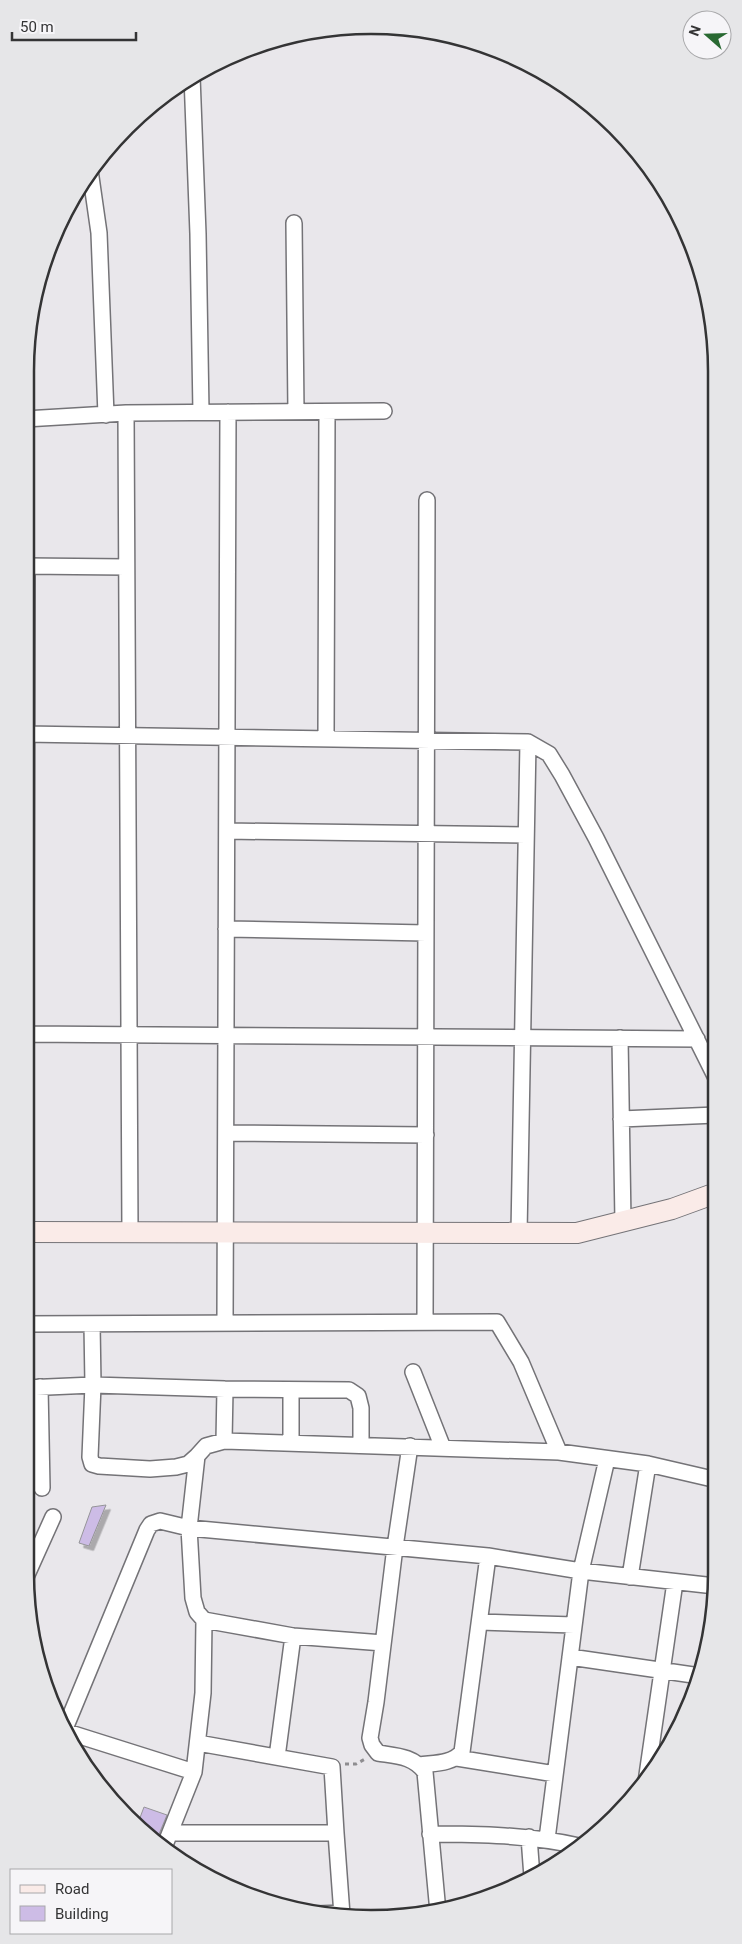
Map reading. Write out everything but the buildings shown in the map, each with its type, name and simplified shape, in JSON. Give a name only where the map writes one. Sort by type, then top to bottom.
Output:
[{"type":"street","points":[[192,85],[202,412]]},
{"type":"street","points":[[92,183],[99,234],[106,415]]},
{"type":"street","points":[[294,223],[296,412]]},
{"type":"street","points":[[34,419],[126,413],[384,411]]},
{"type":"street","points":[[225,1323],[228,412]]},
{"type":"street","points":[[326,739],[327,412]]},
{"type":"street","points":[[126,413],[130,1232]]},
{"type":"street","points":[[425,1322],[427,500]]},
{"type":"street","points":[[34,566],[126,566]]},
{"type":"street","points":[[34,734],[528,742],[549,754],[562,775],[596,838],[708,1062]]},
{"type":"street","points":[[518,1233],[528,742]]},
{"type":"street","points":[[227,831],[526,835]]},
{"type":"street","points":[[226,929],[426,933]]},
{"type":"street","points":[[34,1034],[696,1038]]},
{"type":"street","points":[[620,1038],[623,1222]]},
{"type":"street","points":[[621,1119],[708,1115]]},
{"type":"street","points":[[226,1133],[426,1135]]},
{"type":"street","points":[[34,1232],[577,1233],[672,1209],[708,1196]]},
{"type":"street","points":[[34,1324],[497,1322],[520,1362],[559,1452]]},
{"type":"street","points":[[92,1324],[93,1385],[90,1457],[92,1464],[99,1466],[150,1469],[188,1464],[206,1446],[224,1441],[559,1452],[648,1464],[708,1478]]},
{"type":"street","points":[[413,1372],[443,1448]]},
{"type":"street","points":[[34,1387],[93,1385],[349,1390],[354,1391],[358,1396],[361,1408],[361,1445]]},
{"type":"street","points":[[224,1441],[225,1389]]},
{"type":"street","points":[[291,1390],[291,1443]]},
{"type":"street","points":[[34,1407],[42,1488]]},
{"type":"street","points":[[410,1446],[370,1738],[372,1745],[378,1752],[407,1757],[420,1765],[425,1772],[437,1904]]},
{"type":"street","points":[[197,1456],[189,1528],[193,1598],[197,1612],[204,1620],[293,1636],[383,1643]]},
{"type":"street","points":[[547,1839],[581,1571],[607,1459]]},
{"type":"street","points":[[630,1577],[648,1464]]},
{"type":"street","points":[[34,1559],[53,1517]]},
{"type":"street","points":[[68,1721],[147,1530],[151,1524],[160,1521],[189,1528],[488,1556],[581,1571],[708,1585]]},
{"type":"street","points":[[457,1758],[462,1752],[488,1556]]},
{"type":"street","points":[[652,1759],[675,1582]]},
{"type":"street","points":[[204,1620],[203,1693],[194,1772],[167,1839],[336,1833]]},
{"type":"street","points":[[480,1622],[574,1625]]},
{"type":"street","points":[[277,1757],[293,1636]]},
{"type":"street","points":[[570,1657],[692,1675]]},
{"type":"street","points":[[75,1735],[194,1772]]},
{"type":"street","points":[[198,1743],[332,1767],[342,1909]]},
{"type":"street","points":[[420,1765],[457,1758],[555,1774]]},
{"type":"street","points":[[430,1834],[491,1834],[547,1839],[571,1844]]},
{"type":"street","points":[[529,1838],[531,1869]]},
{"type":"path","points":[[332,1767],[356,1764],[365,1759],[372,1745]]}]
